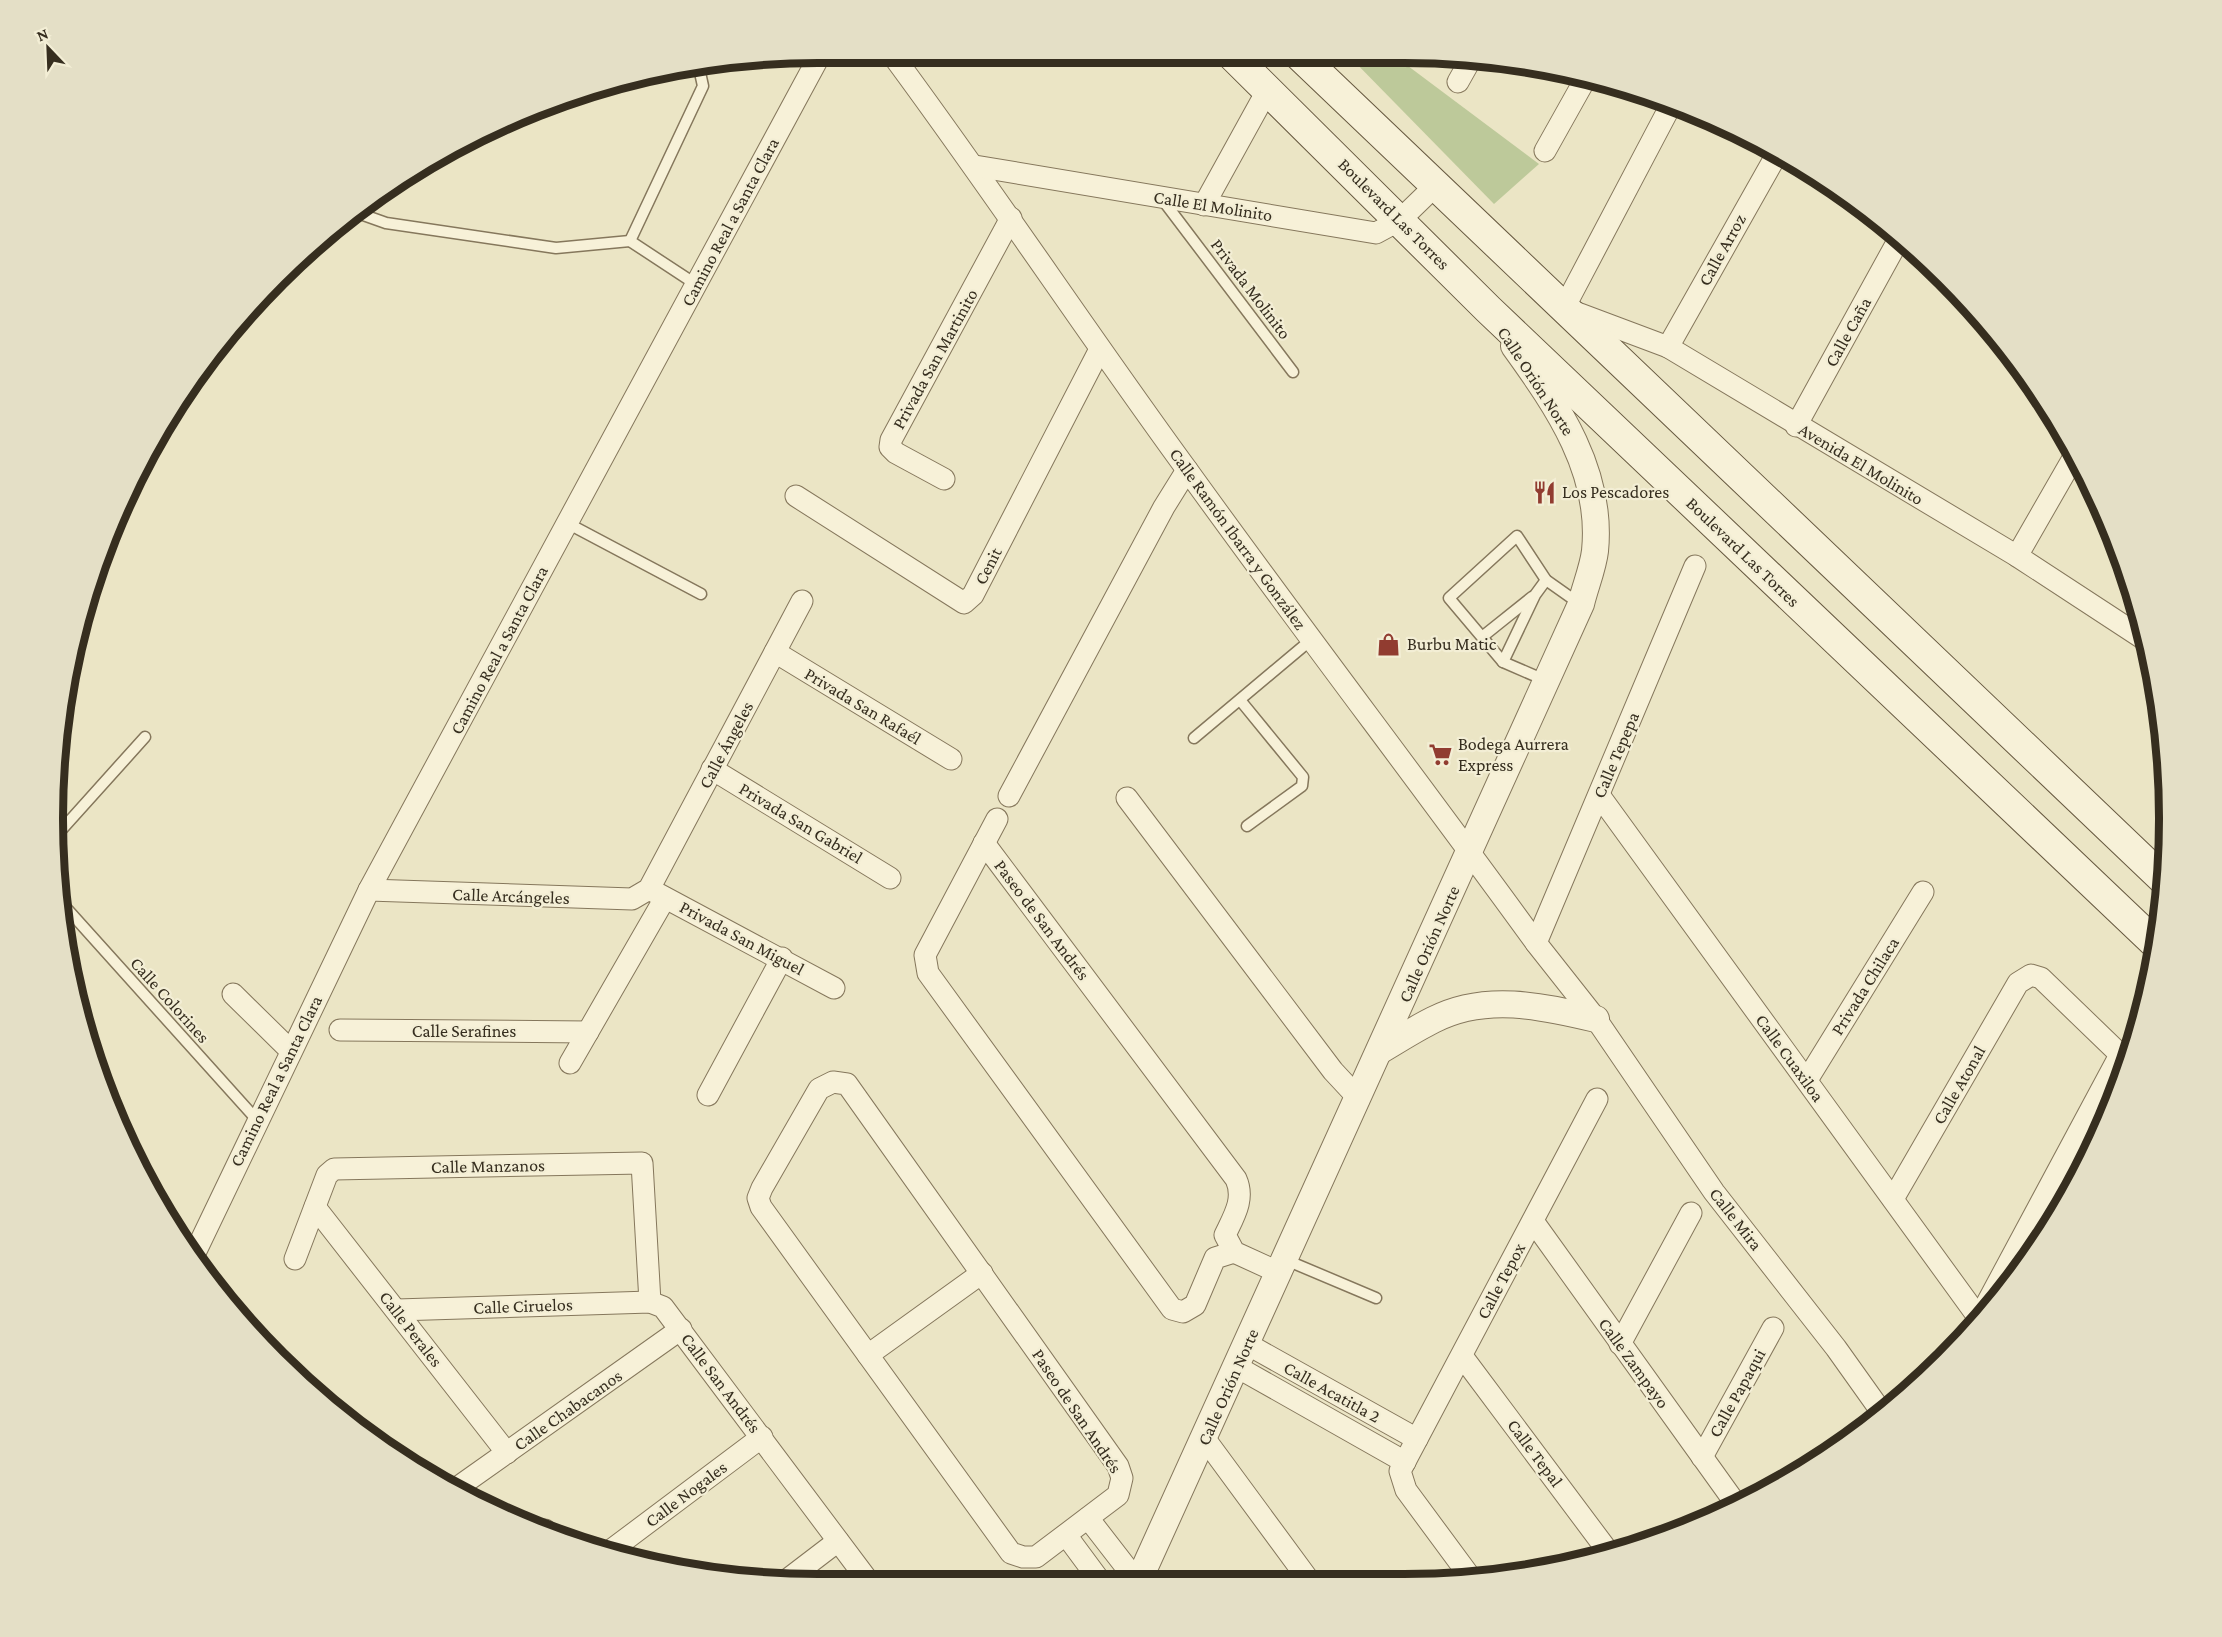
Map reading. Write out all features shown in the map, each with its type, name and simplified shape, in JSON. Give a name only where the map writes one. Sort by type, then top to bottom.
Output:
[{"type":"main road","name":"Boulevard Las Torres","points":[[1241,63],[1488,309],[2149,938]]},
{"type":"main road","points":[[1307,63],[2157,873]]},
{"type":"street","name":"Camino Real a Santa Clara","points":[[197,1248],[369,890],[815,63]]},
{"type":"street","name":"Calle Ramón Ibarra y González","points":[[898,63],[975,166],[1100,349],[1187,470],[1536,943],[1596,1018]]},
{"type":"street","points":[[1458,82],[1467,66]]},
{"type":"street","points":[[1545,152],[1582,85]]},
{"type":"street","points":[[1204,205],[1268,89]]},
{"type":"street","points":[[1564,308],[1668,111]]},
{"type":"street","name":"Calle Arroz","points":[[1668,347],[1774,160]]},
{"type":"street","name":"Calle El Molinito","points":[[975,166],[1376,233],[1400,220],[1435,186]]},
{"type":"street","name":"Privada San Martinito","points":[[944,479],[896,453],[890,447],[891,440],[1011,218]]},
{"type":"street","name":"Calle Caña","points":[[1797,426],[1896,245]]},
{"type":"street","name":"Avenida El Molinito","points":[[1564,308],[1668,347],[2017,556],[2135,633]]},
{"type":"street","name":"Calle Orión Norte","points":[[1141,1574],[1283,1267],[1581,604],[1595,551],[1594,497],[1580,453],[1563,415],[1488,309]]},
{"type":"street","name":"Cenit","points":[[796,496],[964,603],[973,595],[1100,349]]},
{"type":"street","points":[[2017,556],[2070,464]]},
{"type":"street","points":[[1009,796],[1164,507],[1187,470]]},
{"type":"street","name":"Calle Tepepa","points":[[1536,943],[1695,566]]},
{"type":"street","name":"Calle Ángeles","points":[[570,1063],[588,1032],[657,893],[712,769],[802,601]]},
{"type":"street","name":"Privada San Rafaél","points":[[775,652],[951,759]]},
{"type":"street","name":"Privada San Gabriel","points":[[712,769],[890,878]]},
{"type":"street","name":"Calle Cuaxiloa","points":[[1599,795],[1975,1313]]},
{"type":"street","points":[[1127,798],[1333,1071],[1359,1099]]},
{"type":"street","name":"Paseo de San Andrés","points":[[984,843],[1236,1179],[1241,1190],[1225,1249],[1195,1305],[1183,1312],[1172,1309],[927,973],[924,955],[984,843],[997,819]]},
{"type":"street","name":"Calle Arcángeles","points":[[369,890],[632,899],[657,893]]},
{"type":"street","name":"Privada Chilaca","points":[[1807,1080],[1923,892]]},
{"type":"street","name":"Privada San Miguel","points":[[657,893],[782,958],[834,988]]},
{"type":"street","points":[[708,1095],[782,958]]},
{"type":"street","name":"Calle Atonal","points":[[1893,1199],[2018,983],[2031,975],[2041,978],[2121,1055]]},
{"type":"street","points":[[233,994],[291,1051]]},
{"type":"street","points":[[1381,1050],[1435,1018],[1487,1004],[1539,1005],[1596,1018]]},
{"type":"street","name":"Calle Mira","points":[[1596,1018],[1714,1192],[1836,1348],[1878,1406]]},
{"type":"street","name":"Calle Serafines","points":[[340,1030],[588,1032]]},
{"type":"street","name":"Paseo de San Andrés","points":[[833,1082],[847,1084],[982,1273],[1118,1466],[1122,1478],[1119,1495],[1036,1557],[1023,1557],[1011,1552],[761,1207],[758,1198],[762,1188],[819,1089],[833,1082]]},
{"type":"street","points":[[2004,1276],[2108,1089]]},
{"type":"street","name":"Calle Tepox","points":[[1405,1462],[1597,1100]]},
{"type":"street","name":"Calle Manzanos","points":[[315,1207],[327,1175],[334,1169],[642,1163],[650,1302]]},
{"type":"street","points":[[296,1259],[315,1207]]},
{"type":"street","name":"Calle Perales","points":[[315,1207],[507,1453]]},
{"type":"street","points":[[1620,1344],[1691,1213]]},
{"type":"street","name":"Calle Zampayo","points":[[1533,1221],[1732,1499]]},
{"type":"street","points":[[1225,1249],[1283,1267]]},
{"type":"street","points":[[868,1355],[982,1273]]},
{"type":"street","name":"Calle Ciruelos","points":[[397,1310],[650,1302]]},
{"type":"street","name":"Calle San Andrés","points":[[650,1302],[663,1307],[681,1329],[863,1574]]},
{"type":"street","name":"Calle Papaqui","points":[[1702,1457],[1773,1328]]},
{"type":"street","name":"Calle Chabacanos","points":[[462,1484],[681,1329]]},
{"type":"street","name":"Calle Acatitla 2","points":[[1242,1356],[1417,1439]]},
{"type":"street","name":"Calle Acatitla 2","points":[[1242,1356],[1405,1462]]},
{"type":"street","name":"Calle Tepal","points":[[1462,1356],[1604,1546]]},
{"type":"street","name":"Calle Nogales","points":[[617,1546],[762,1437]]},
{"type":"street","points":[[1204,1439],[1304,1574]]},
{"type":"street","points":[[1405,1462],[1400,1471],[1406,1490],[1466,1571]]},
{"type":"street","points":[[1088,1518],[1133,1574]]},
{"type":"street","points":[[1066,1535],[1095,1574]]},
{"type":"street","points":[[796,1573],[838,1540]]},
{"type":"lane","points":[[630,241],[703,86],[700,73]]},
{"type":"lane","name":"Privada Molinito","points":[[1161,198],[1293,372]]},
{"type":"lane","points":[[364,215],[386,223],[556,248],[630,241],[697,285]]},
{"type":"lane","points":[[567,523],[701,594]]},
{"type":"lane","points":[[1547,681],[1503,662],[1449,598],[1517,536],[1546,580],[1581,604]]},
{"type":"lane","points":[[1503,662],[1535,595],[1546,580]]},
{"type":"lane","points":[[1482,637],[1535,595]]},
{"type":"lane","points":[[1194,738],[1312,639]]},
{"type":"lane","points":[[1240,700],[1303,777],[1302,786],[1247,826]]},
{"type":"lane","points":[[63,828],[145,737]]},
{"type":"lane","name":"Calle Colorines","points":[[68,910],[257,1120]]},
{"type":"lane","points":[[1283,1267],[1376,1298]]},
{"type":"green space","points":[[1356,63],[1404,63],[1539,164],[1494,204]]},
{"type":"place","name":"Los Pescadores","points":[[1544,492]]},
{"type":"place","name":"Burbu Matic","points":[[1389,644]]},
{"type":"place","name":"Bodega Aurrera Express","points":[[1440,754]]}]
